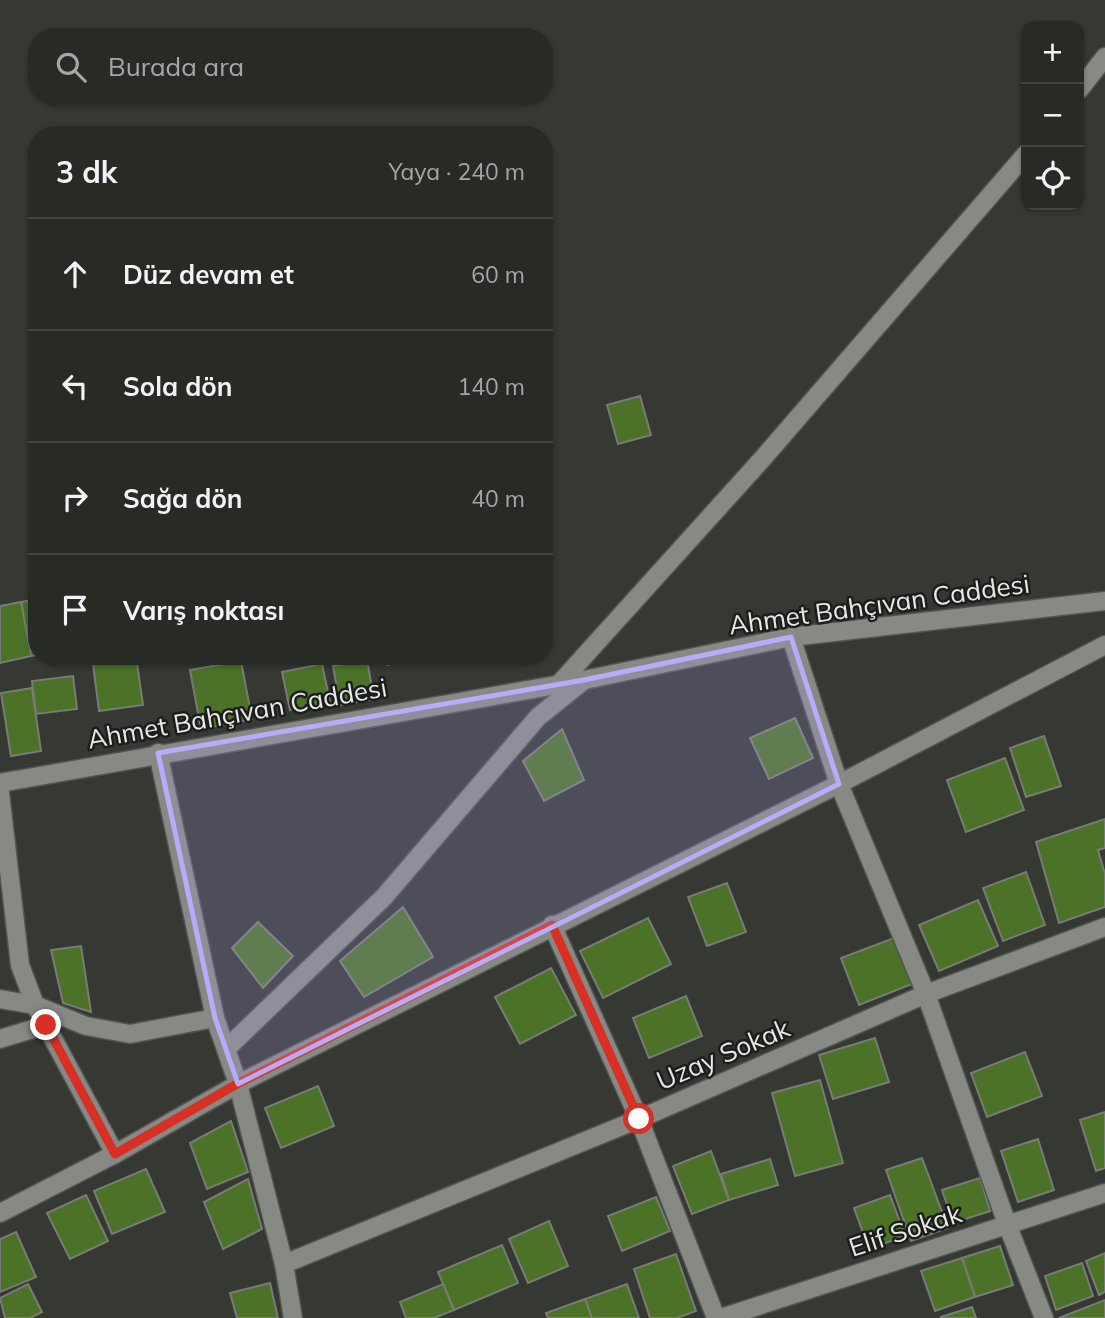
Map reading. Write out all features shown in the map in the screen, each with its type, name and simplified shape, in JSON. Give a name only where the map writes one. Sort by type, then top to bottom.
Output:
[{"type":"street","points":[[1084,84],[1105,57]]},
{"type":"street","points":[[559,683],[764,457],[1021,160]]},
{"type":"street","name":"Ahmet Bahçıvan Caddesi","points":[[0,783],[158,753],[584,680],[791,637],[1105,601]]},
{"type":"street","points":[[791,637],[839,784],[926,994],[1007,1224],[1044,1318]]},
{"type":"street","points":[[0,1213],[115,1154],[237,1084],[839,784],[1105,645]]},
{"type":"street","points":[[226,1049],[384,897],[538,717],[584,680]]},
{"type":"street","points":[[158,753],[215,1018],[237,1084],[284,1264],[293,1318]]},
{"type":"street","points":[[0,793],[20,965],[46,1025],[115,1154]]},
{"type":"street","points":[[552,925],[639,1119],[718,1318]]},
{"type":"street","name":"Uzay Sokak","points":[[284,1264],[639,1119],[926,994],[1105,926]]},
{"type":"street","points":[[0,999],[36,1005],[86,1026],[130,1034],[215,1018]]},
{"type":"street","points":[[0,1039],[46,1025]]},
{"type":"street","name":"Elif Sokak","points":[[718,1318],[1105,1192]]},
{"type":"highlighted area","points":[[791,637],[839,784],[238,1084],[215,1018],[158,753],[584,680]]},
{"type":"building","points":[[640,396],[651,435],[618,444],[607,405]]},
{"type":"building","points":[[28,601],[28,640],[21,602]]},
{"type":"building","points":[[21,602],[28,640],[28,657],[0,663],[0,606]]},
{"type":"building","points":[[93,665],[137,665],[143,705],[99,711]]},
{"type":"building","points":[[218,665],[242,665],[252,719],[201,729],[190,670]]},
{"type":"building","points":[[322,665],[330,702],[290,710],[282,672]]},
{"type":"building","points":[[368,665],[374,699],[340,705],[333,666]]},
{"type":"building","points":[[73,676],[77,709],[36,714],[32,681]]},
{"type":"building","points":[[32,688],[41,751],[11,756],[1,693]]},
{"type":"building","points":[[795,718],[813,758],[769,779],[750,738]]},
{"type":"building","points":[[562,729],[584,780],[544,801],[523,761]]},
{"type":"building","points":[[1044,736],[1061,786],[1026,797],[1010,748]]},
{"type":"building","points":[[1005,758],[1024,810],[966,832],[947,780]]},
{"type":"building","points":[[1105,819],[1105,848],[1098,850],[1105,874],[1105,907],[1059,923],[1036,842]]},
{"type":"building","points":[[1026,872],[1045,925],[1003,941],[983,888]]},
{"type":"building","points":[[727,883],[746,932],[707,946],[688,897]]},
{"type":"building","points":[[978,900],[998,946],[939,971],[919,925]]},
{"type":"building","points":[[403,907],[433,957],[364,997],[340,961]]},
{"type":"building","points":[[648,918],[671,964],[603,998],[580,951]]},
{"type":"building","points":[[258,922],[293,956],[263,988],[232,948]]},
{"type":"building","points":[[894,938],[912,984],[859,1005],[841,958]]},
{"type":"building","points":[[81,946],[91,1012],[63,1003],[51,950]]},
{"type":"building","points":[[551,968],[576,1015],[520,1044],[495,997]]},
{"type":"building","points":[[686,996],[702,1036],[649,1058],[633,1018]]},
{"type":"building","points":[[875,1038],[889,1082],[833,1099],[819,1055]]},
{"type":"building","points":[[1025,1052],[1042,1096],[987,1117],[971,1073]]},
{"type":"building","points":[[820,1080],[843,1163],[795,1176],[772,1093]]},
{"type":"building","points":[[318,1086],[334,1126],[281,1148],[265,1108]]},
{"type":"building","points":[[1105,1112],[1105,1168],[1096,1171],[1080,1120]]},
{"type":"building","points":[[231,1121],[248,1172],[207,1189],[190,1143]]},
{"type":"building","points":[[1038,1139],[1054,1190],[1018,1202],[1001,1151]]},
{"type":"building","points":[[711,1151],[729,1200],[692,1214],[673,1166]]},
{"type":"building","points":[[922,1158],[948,1228],[911,1241],[886,1170]]},
{"type":"building","points":[[770,1159],[778,1185],[729,1200],[721,1174]]},
{"type":"building","points":[[146,1169],[165,1212],[112,1234],[94,1191]]},
{"type":"building","points":[[980,1178],[990,1211],[953,1223],[942,1190]]},
{"type":"building","points":[[248,1179],[262,1229],[223,1249],[204,1202]]},
{"type":"building","points":[[86,1195],[108,1241],[70,1259],[47,1213]]},
{"type":"building","points":[[890,1195],[905,1236],[869,1249],[854,1208]]},
{"type":"building","points":[[656,1197],[670,1231],[622,1251],[608,1216]]},
{"type":"building","points":[[549,1221],[568,1266],[528,1283],[509,1239]]},
{"type":"building","points":[[16,1232],[36,1277],[0,1292],[0,1239]]},
{"type":"building","points":[[502,1245],[518,1283],[454,1310],[438,1272]]},
{"type":"building","points":[[1000,1246],[1013,1285],[975,1297],[962,1258]]},
{"type":"building","points":[[1105,1253],[1105,1292],[1099,1295],[1086,1261]]},
{"type":"building","points":[[676,1254],[696,1311],[677,1318],[650,1318],[634,1269]]},
{"type":"building","points":[[962,1258],[975,1297],[935,1311],[921,1271]]},
{"type":"building","points":[[1082,1263],[1093,1296],[1056,1310],[1045,1276]]},
{"type":"building","points":[[270,1283],[278,1318],[237,1318],[230,1293]]},
{"type":"building","points":[[28,1284],[42,1312],[30,1318],[5,1318],[0,1298]]},
{"type":"building","points":[[443,1284],[454,1310],[434,1318],[406,1318],[400,1302]]},
{"type":"building","points":[[627,1284],[639,1318],[592,1318],[585,1299]]},
{"type":"building","points":[[585,1299],[592,1318],[548,1318],[546,1313]]},
{"type":"building","points":[[1105,1300],[1105,1318],[1059,1318]]},
{"type":"building","points":[[972,1307],[976,1318],[941,1317]]},
{"type":"route","points":[[46,1025],[115,1154],[237,1084],[552,925],[639,1119]]}]
